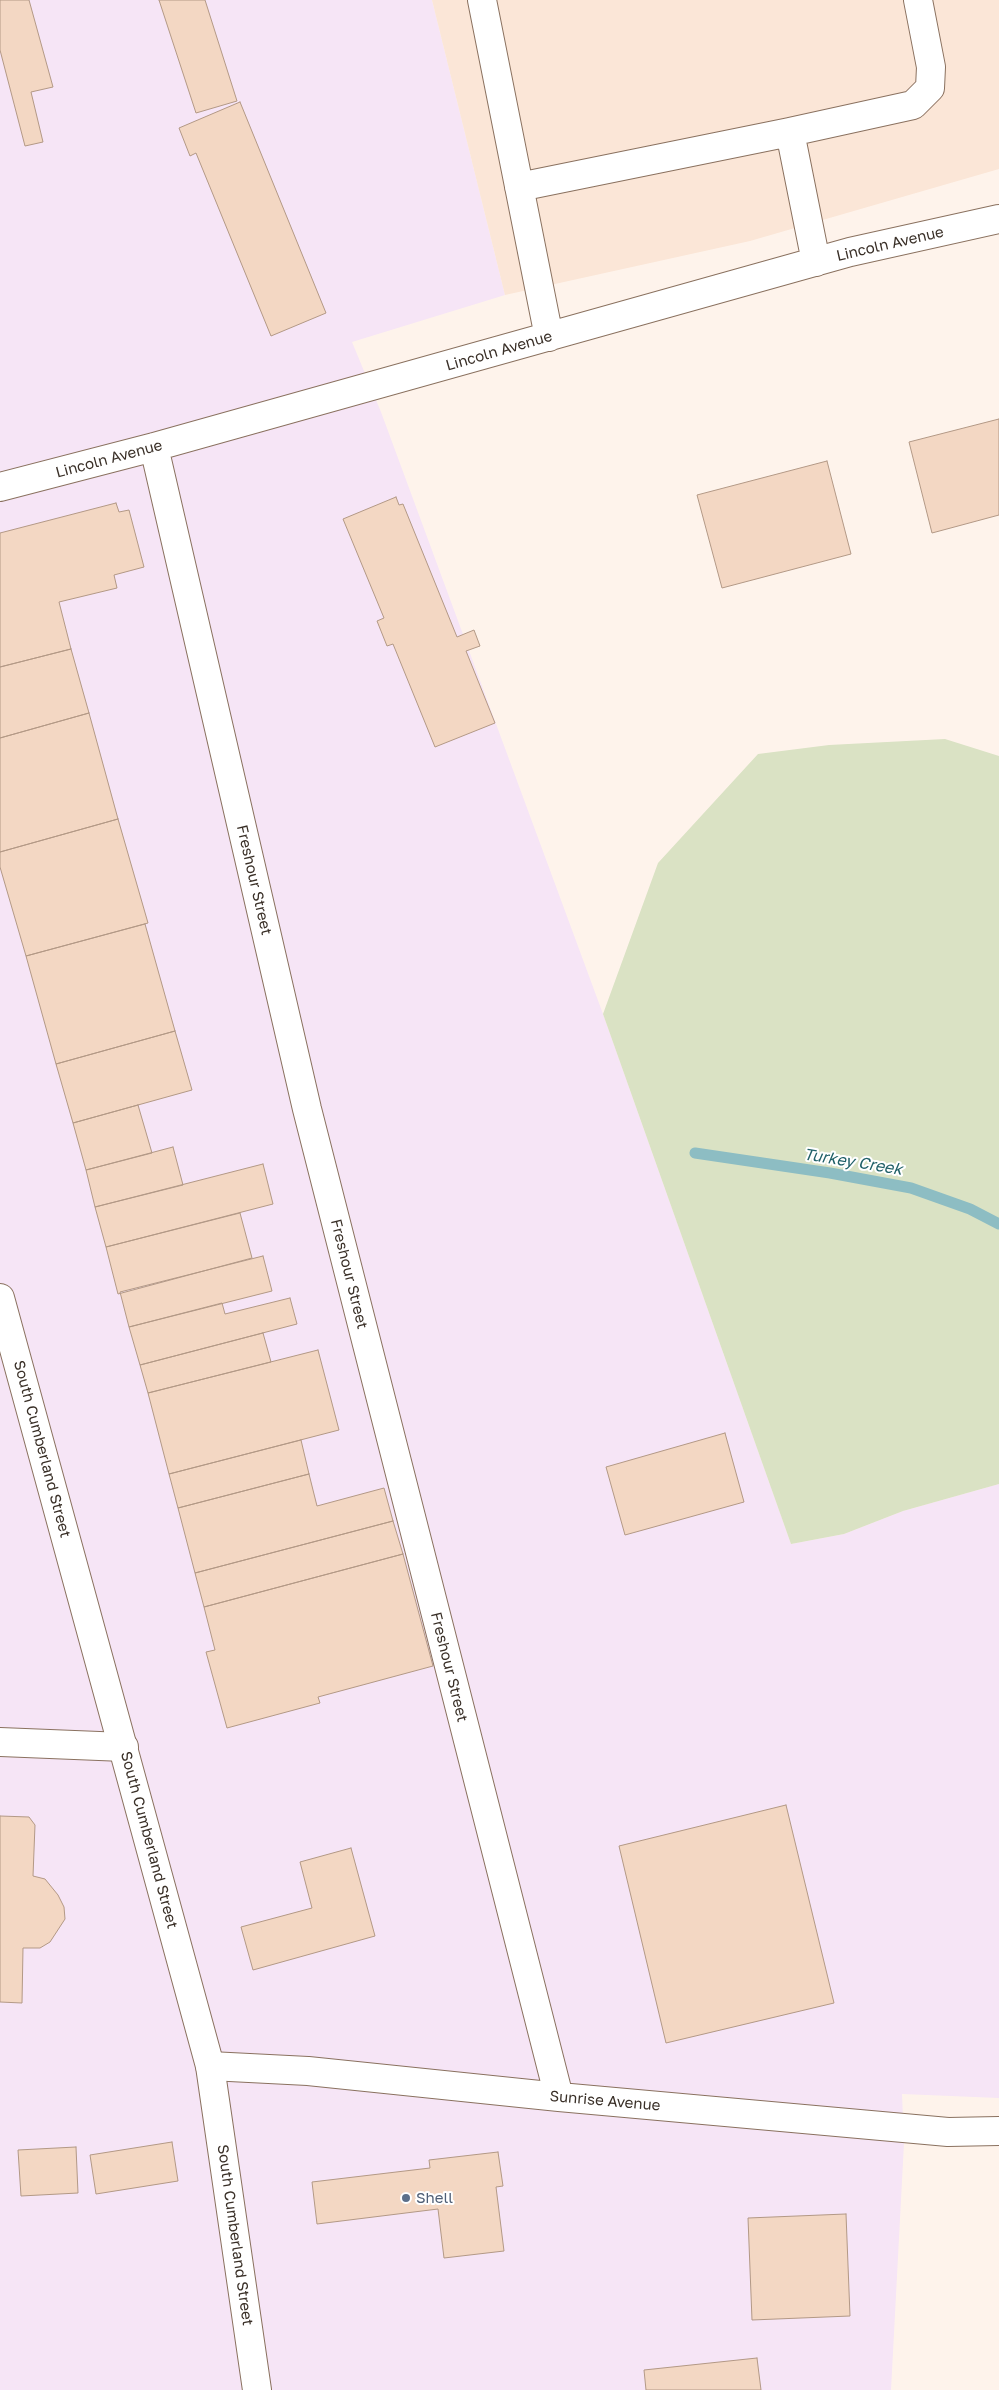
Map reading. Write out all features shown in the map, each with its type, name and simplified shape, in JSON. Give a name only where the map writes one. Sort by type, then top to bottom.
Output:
[{"type":"street","points":[[482,0],[549,337]]},
{"type":"street","points":[[519,187],[913,105],[930,88],[931,66],[918,0]]},
{"type":"street","points":[[790,132],[816,262]]},
{"type":"street","name":"Lincoln Avenue","points":[[0,487],[154,448],[816,262],[999,219]]},
{"type":"street","name":"Freshour Street","points":[[154,448],[307,1108],[559,2097]]},
{"type":"street","name":"South Cumberland Street","points":[[0,1298],[210,2066],[257,2390]]},
{"type":"street","points":[[0,1742],[124,1747]]},
{"type":"street","name":"Sunrise Avenue","points":[[210,2066],[308,2071],[559,2097],[948,2132],[999,2131]]},
{"type":"shaded area","points":[[0,0],[432,0],[505,295],[352,342],[381,412],[603,1014],[791,1544],[844,1534],[903,1511],[999,1484],[999,2098],[902,2094],[904,2143],[891,2390],[0,2390]]},
{"type":"shaded area","points":[[432,0],[999,0],[999,169],[750,241],[505,295]]},
{"type":"green space","points":[[945,739],[999,756],[999,1484],[903,1511],[844,1534],[791,1544],[603,1014],[658,863],[758,754],[829,745]]},
{"type":"building","points":[[0,0],[29,0],[53,87],[31,92],[43,142],[25,146],[0,50]]},
{"type":"building","points":[[159,0],[205,0],[237,101],[196,113]]},
{"type":"building","points":[[240,102],[326,313],[271,336],[196,153],[190,156],[179,128]]},
{"type":"building","points":[[999,419],[999,515],[932,533],[909,442]]},
{"type":"building","points":[[827,461],[851,554],[722,588],[697,495]]},
{"type":"building","points":[[396,497],[399,505],[403,504],[457,637],[474,630],[480,646],[466,651],[495,723],[435,747],[393,644],[387,646],[377,621],[384,618],[343,519]]},
{"type":"building","points":[[116,503],[119,512],[129,510],[144,567],[114,575],[117,588],[59,602],[71,649],[0,667],[0,533]]},
{"type":"building","points":[[71,649],[89,713],[0,738],[0,667]]},
{"type":"building","points":[[89,713],[118,819],[0,852],[0,738]]},
{"type":"building","points":[[118,819],[148,923],[26,956],[0,867],[0,852]]},
{"type":"building","points":[[145,924],[175,1031],[56,1064],[26,956]]},
{"type":"building","points":[[175,1031],[192,1090],[73,1123],[56,1064]]},
{"type":"building","points":[[138,1105],[152,1153],[86,1170],[73,1123]]},
{"type":"building","points":[[173,1147],[183,1185],[95,1207],[86,1170]]},
{"type":"building","points":[[263,1164],[273,1204],[106,1247],[95,1207]]},
{"type":"building","points":[[240,1213],[252,1258],[118,1294],[106,1247]]},
{"type":"building","points":[[263,1256],[272,1291],[129,1327],[120,1292]]},
{"type":"building","points":[[290,1298],[297,1324],[140,1365],[129,1327],[222,1303],[225,1314]]},
{"type":"building","points":[[263,1333],[271,1362],[148,1393],[140,1365]]},
{"type":"building","points":[[318,1350],[339,1430],[169,1474],[148,1393]]},
{"type":"building","points":[[725,1433],[744,1502],[625,1535],[606,1467]]},
{"type":"building","points":[[301,1440],[309,1474],[178,1508],[169,1474]]},
{"type":"building","points":[[309,1474],[317,1506],[384,1488],[393,1521],[195,1573],[178,1508]]},
{"type":"building","points":[[393,1521],[403,1554],[204,1607],[195,1573]]},
{"type":"building","points":[[403,1554],[433,1666],[318,1697],[320,1703],[227,1728],[206,1652],[215,1650],[204,1607]]},
{"type":"building","points":[[786,1805],[834,2003],[666,2043],[619,1846]]},
{"type":"building","points":[[0,1816],[29,1817],[35,1825],[33,1876],[45,1879],[58,1895],[64,1907],[65,1919],[50,1942],[40,1948],[23,1948],[22,2003],[0,2002]]},
{"type":"building","points":[[351,1848],[375,1936],[253,1970],[241,1927],[312,1908],[300,1862]]},
{"type":"building","points":[[172,2142],[178,2181],[96,2194],[90,2155]]},
{"type":"building","points":[[76,2147],[78,2193],[21,2196],[18,2150]]},
{"type":"building","name":"Shell","points":[[498,2152],[503,2186],[496,2187],[504,2251],[444,2258],[438,2209],[317,2224],[312,2182],[430,2168],[429,2160]]},
{"type":"building","points":[[846,2214],[850,2316],[752,2320],[748,2218]]},
{"type":"building","points":[[757,2358],[761,2390],[646,2390],[644,2370]]},
{"type":"waterway","name":"Turkey Creek","points":[[695,1153],[830,1173],[911,1188],[970,1209],[999,1224]]},
{"type":"place","name":"Shell","points":[[406,2198]]}]
